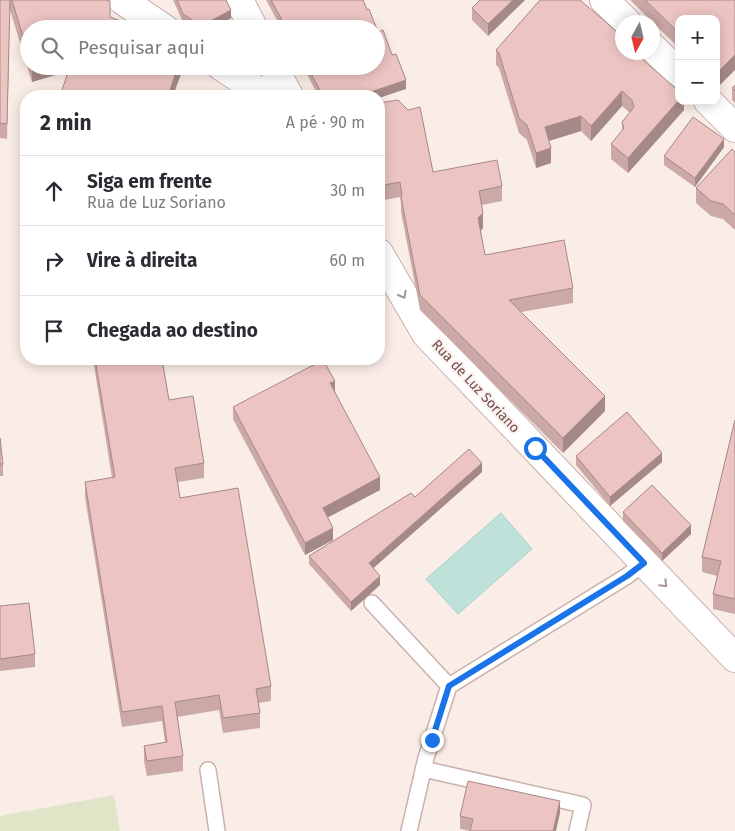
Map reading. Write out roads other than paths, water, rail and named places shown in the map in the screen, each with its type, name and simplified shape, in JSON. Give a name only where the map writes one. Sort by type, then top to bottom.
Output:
[{"type":"street","points":[[122,0],[152,20]]},
{"type":"street","points":[[239,0],[249,20]]},
{"type":"street","points":[[604,0],[620,15]]},
{"type":"street","points":[[660,55],[675,69]]},
{"type":"street","points":[[234,75],[257,90]]},
{"type":"street","points":[[278,75],[286,90]]},
{"type":"street","points":[[712,105],[735,128]]},
{"type":"street","name":"Rua de Luz Soriano","points":[[385,263],[426,334],[735,658]]},
{"type":"lane","points":[[409,831],[423,769],[449,686],[627,576],[644,563]]},
{"type":"lane","points":[[372,603],[449,686]]},
{"type":"lane","points":[[423,769],[583,806],[577,831]]},
{"type":"lane","points":[[208,770],[217,831]]},
{"type":"water","points":[[501,513],[532,549],[458,614],[426,579]]}]
